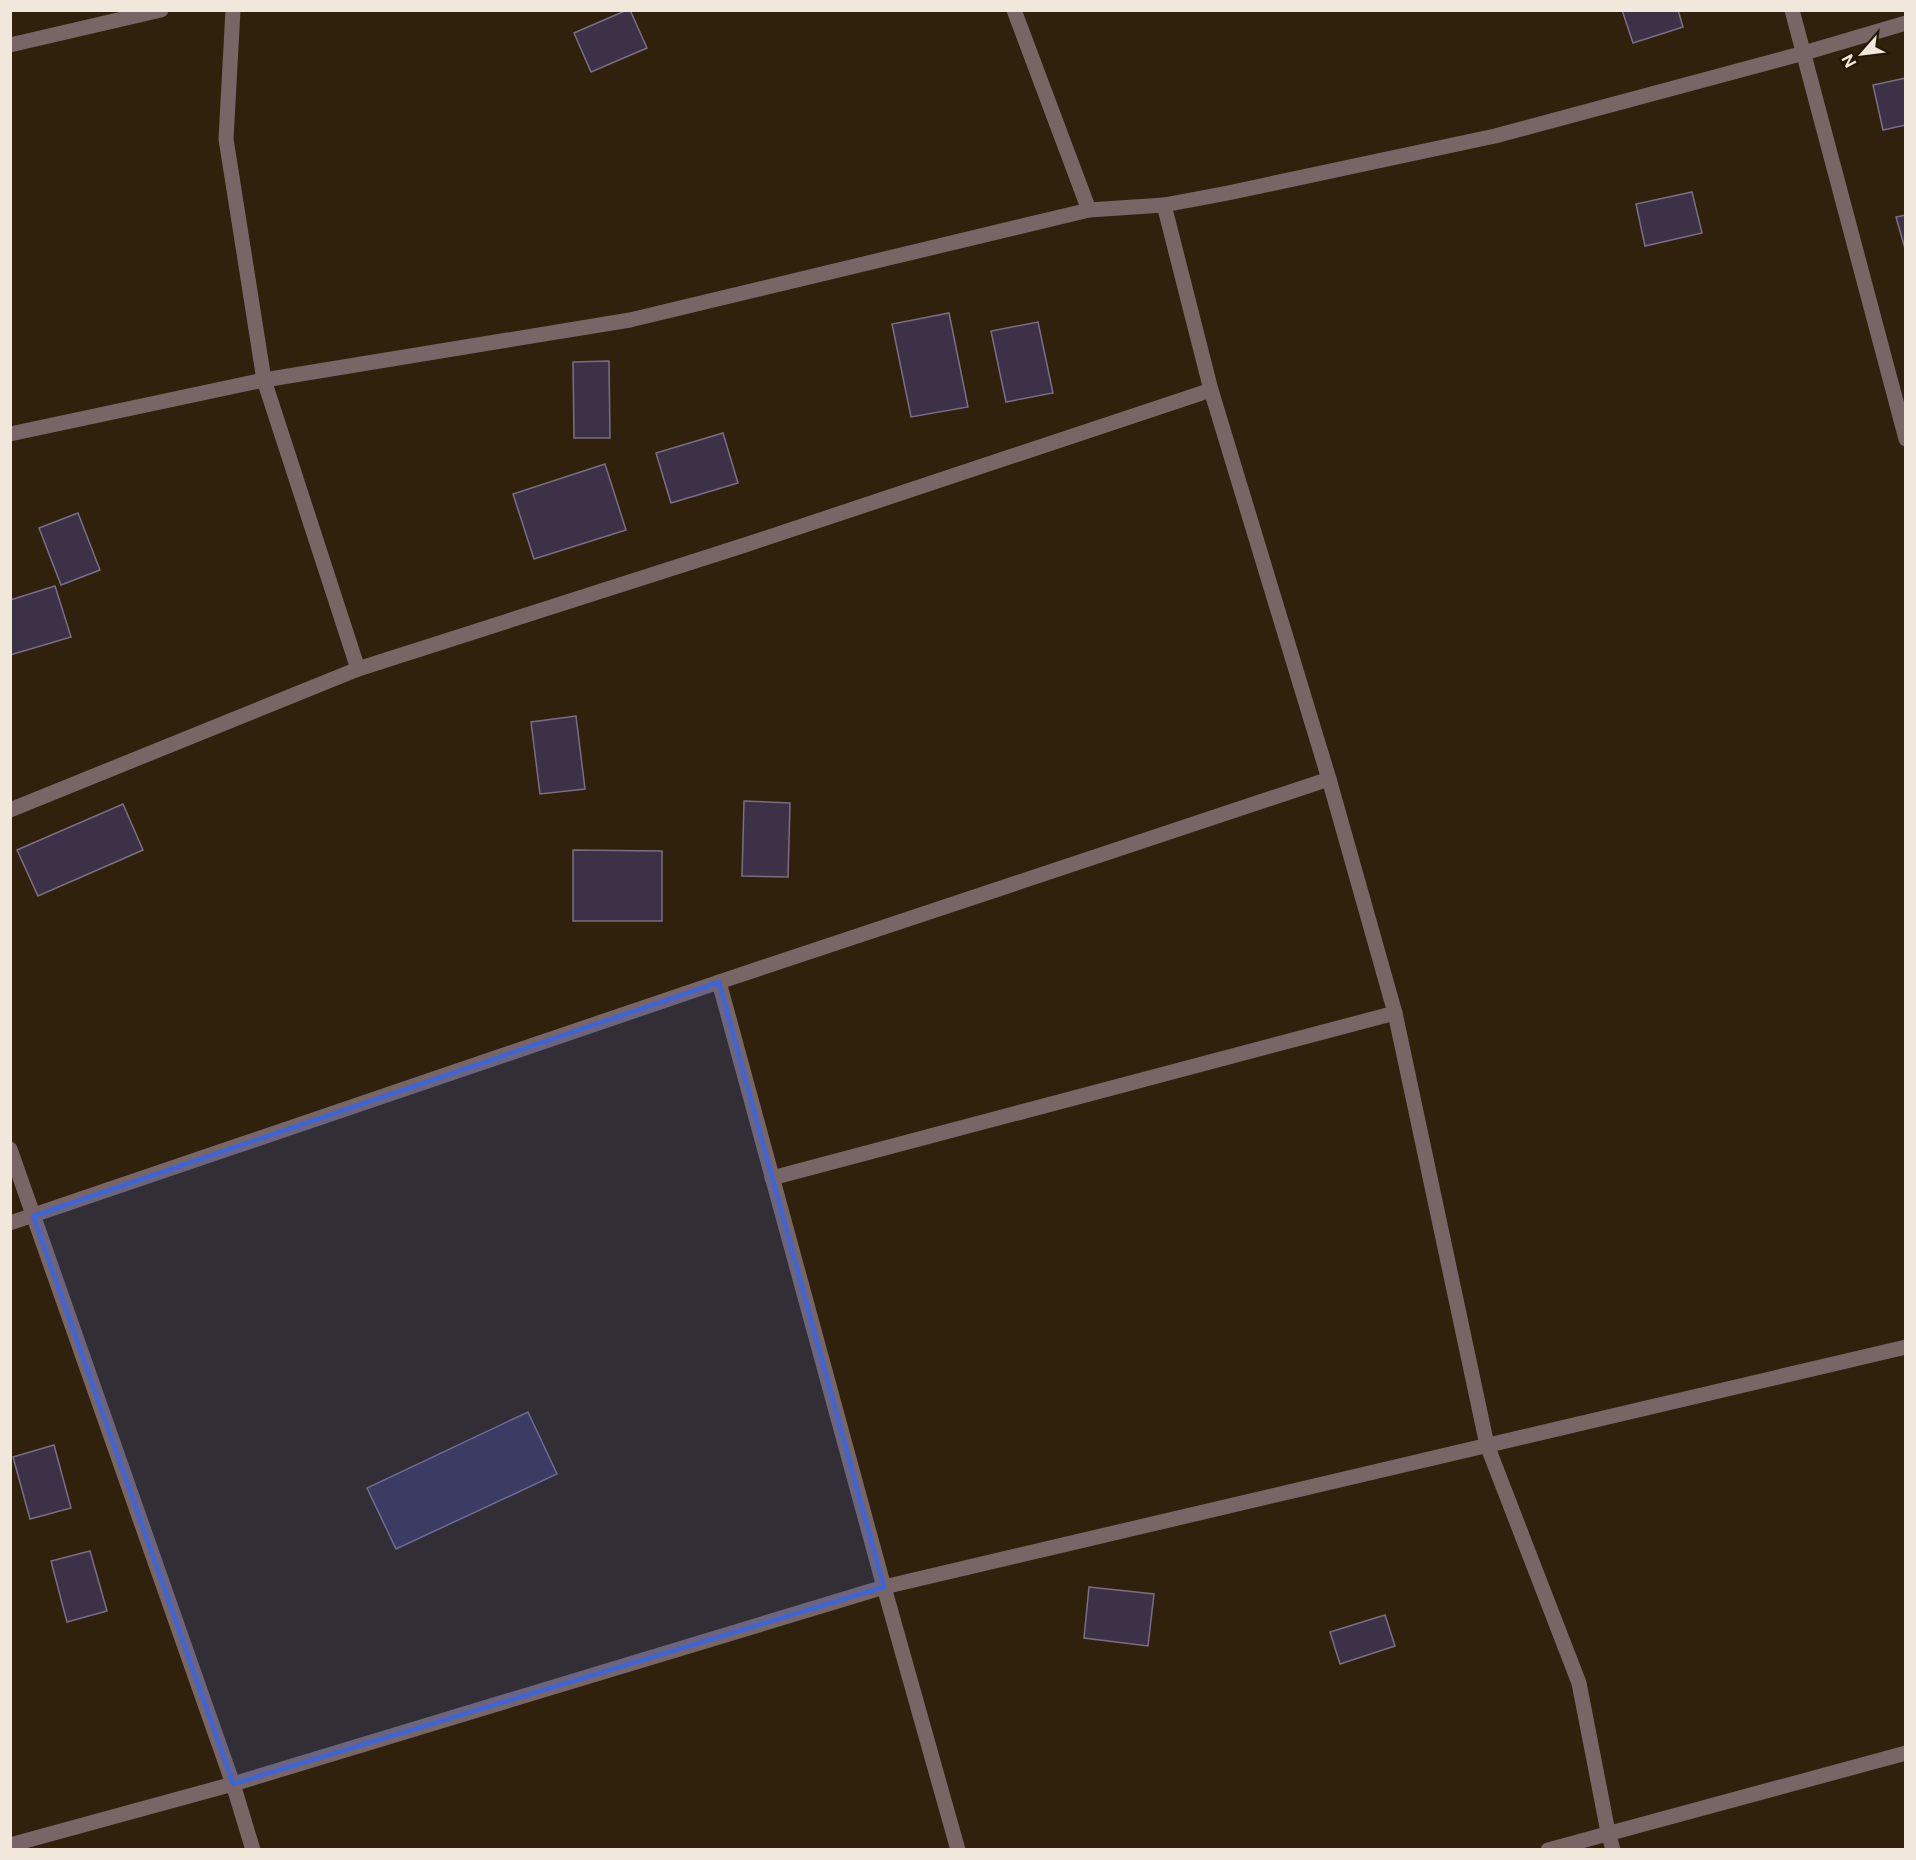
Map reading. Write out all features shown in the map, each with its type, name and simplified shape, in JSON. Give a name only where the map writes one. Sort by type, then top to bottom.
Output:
[{"type":"street","points":[[10,45],[161,10]]},
{"type":"street","points":[[232,10],[226,138],[264,380],[358,669]]},
{"type":"street","points":[[1014,10],[1089,210]]},
{"type":"street","points":[[1792,10],[1905,439]]},
{"type":"street","points":[[10,434],[264,380],[630,320],[1089,210],[1164,205],[1495,136],[1804,53],[1905,23]]},
{"type":"street","points":[[1164,205],[1211,390],[1329,779],[1395,1013],[1486,1445],[1579,1683],[1613,1850]]},
{"type":"street","points":[[10,810],[358,669],[745,545],[1211,390]]},
{"type":"street","points":[[10,1223],[719,981],[1329,779]]},
{"type":"street","points":[[719,981],[958,1850]]},
{"type":"street","points":[[772,1178],[1395,1013]]},
{"type":"street","points":[[10,1149],[233,1784],[253,1850]]},
{"type":"street","points":[[10,1845],[233,1784],[884,1587],[1905,1347]]},
{"type":"street","points":[[1548,1850],[1905,1753]]},
{"type":"highlighted area","points":[[719,982],[884,1587],[233,1784],[33,1216]]},
{"type":"building","points":[[630,10],[647,48],[591,72],[574,33]]},
{"type":"building","points":[[1622,10],[1678,10],[1683,27],[1633,43]]},
{"type":"building","points":[[1906,78],[1906,125],[1883,130],[1873,85]]},
{"type":"building","points":[[1692,192],[1702,233],[1645,246],[1636,204]]},
{"type":"building","points":[[1906,215],[1906,252],[1896,217]]},
{"type":"building","points":[[949,313],[968,407],[911,417],[892,324]]},
{"type":"building","points":[[1038,322],[1053,393],[1006,402],[991,331]]},
{"type":"building","points":[[609,361],[610,438],[574,438],[573,362]]},
{"type":"building","points":[[723,433],[738,483],[671,503],[656,453]]},
{"type":"building","points":[[605,464],[626,530],[534,559],[513,494]]},
{"type":"building","points":[[78,513],[100,570],[61,585],[39,528]]},
{"type":"building","points":[[55,586],[71,637],[10,655],[10,600]]},
{"type":"building","points":[[576,716],[585,789],[540,794],[531,722]]},
{"type":"building","points":[[744,801],[790,803],[788,877],[742,876]]},
{"type":"building","points":[[123,804],[143,850],[38,896],[17,850]]},
{"type":"building","points":[[573,850],[662,851],[662,921],[573,921]]},
{"type":"building","points":[[528,1412],[557,1474],[396,1549],[367,1488]]},
{"type":"building","points":[[54,1445],[71,1508],[30,1519],[13,1457]]},
{"type":"building","points":[[90,1551],[107,1611],[67,1622],[51,1561]]},
{"type":"building","points":[[1089,1587],[1154,1594],[1148,1646],[1084,1638]]},
{"type":"building","points":[[1385,1615],[1395,1646],[1340,1664],[1330,1632]]}]
